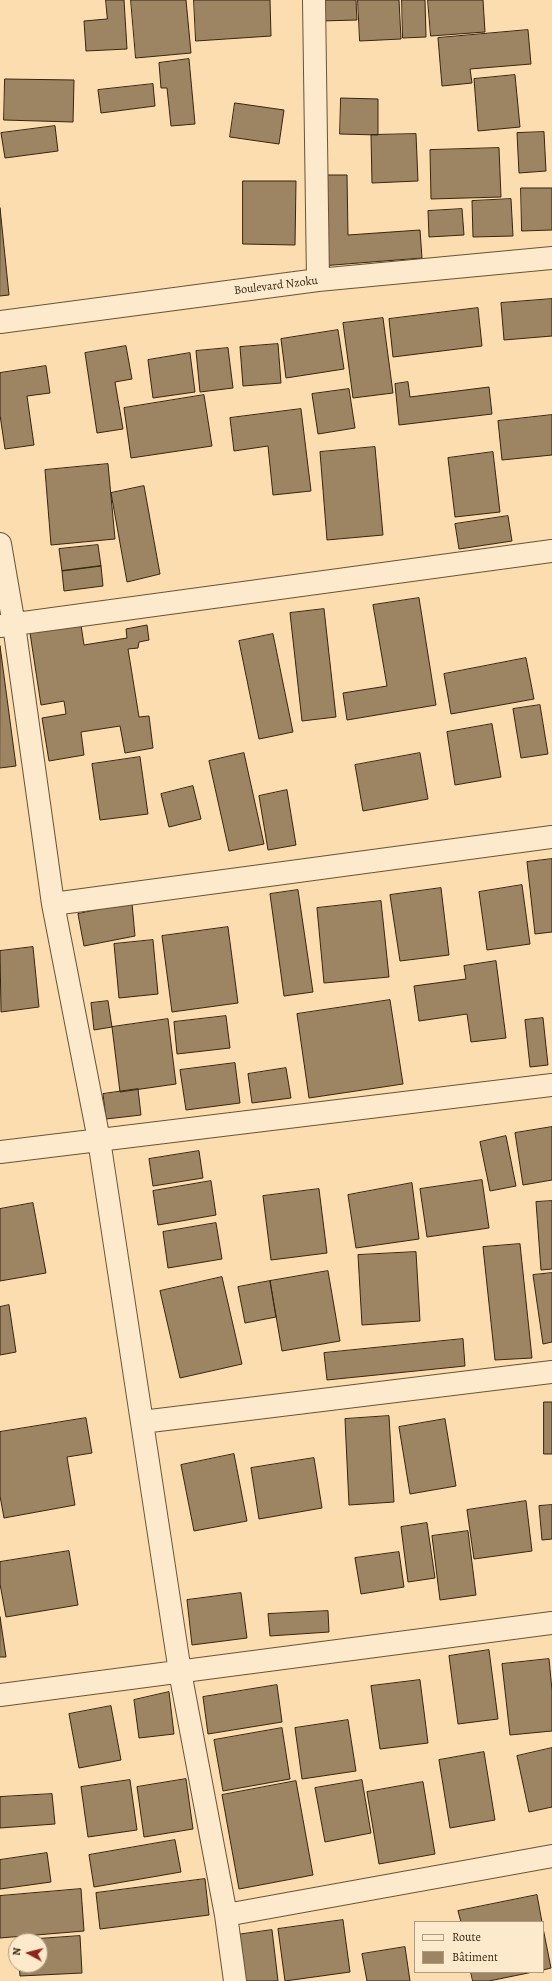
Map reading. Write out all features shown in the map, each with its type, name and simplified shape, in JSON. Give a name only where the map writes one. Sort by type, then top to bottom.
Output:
[{"type":"street","points":[[314,0],[318,280]]},
{"type":"street","name":"Boulevard Nzoku","points":[[0,322],[318,280],[552,258]]},
{"type":"street","points":[[0,544],[7,625],[52,904],[99,1140],[180,1672],[226,1915],[235,1981]]},
{"type":"street","points":[[7,625],[552,551]]},
{"type":"street","points":[[52,904],[552,837]]},
{"type":"street","points":[[0,1152],[552,1085]]},
{"type":"street","points":[[142,1422],[552,1372]]},
{"type":"street","points":[[0,1695],[552,1623]]},
{"type":"street","points":[[226,1915],[552,1856]]},
{"type":"building","points":[[106,0],[124,0],[127,49],[86,51],[84,21],[107,19]]},
{"type":"building","points":[[131,0],[186,0],[191,53],[136,58]]},
{"type":"building","points":[[194,0],[270,0],[271,36],[196,41]]},
{"type":"building","points":[[321,0],[356,0],[357,20],[321,21]]},
{"type":"building","points":[[358,0],[399,0],[401,39],[360,41]]},
{"type":"building","points":[[402,0],[425,0],[426,37],[403,38]]},
{"type":"building","points":[[428,0],[483,0],[485,32],[431,36]]},
{"type":"building","points":[[528,30],[531,64],[470,69],[472,83],[442,86],[438,38]]},
{"type":"building","points":[[189,59],[195,124],[171,126],[167,88],[161,88],[159,63]]},
{"type":"building","points":[[515,75],[520,127],[478,131],[474,79]]},
{"type":"building","points":[[5,79],[74,80],[73,122],[4,120]]},
{"type":"building","points":[[153,84],[155,106],[101,113],[98,90]]},
{"type":"building","points":[[341,98],[378,99],[378,135],[340,134]]},
{"type":"building","points":[[235,103],[284,110],[279,144],[230,137]]},
{"type":"building","points":[[55,126],[58,151],[5,158],[1,133]]},
{"type":"building","points":[[544,132],[546,171],[519,173],[517,133]]},
{"type":"building","points":[[416,134],[418,181],[372,183],[371,135]]},
{"type":"building","points":[[499,148],[501,197],[431,199],[430,150]]},
{"type":"building","points":[[319,175],[347,175],[348,235],[420,230],[422,258],[321,266]]},
{"type":"building","points":[[243,181],[296,181],[295,245],[243,244]]},
{"type":"building","points":[[521,188],[552,188],[552,230],[522,231]]},
{"type":"building","points":[[511,199],[513,236],[473,237],[472,201]]},
{"type":"building","points":[[0,208],[9,295],[0,296]]},
{"type":"building","points":[[462,209],[464,235],[429,237],[428,211]]},
{"type":"building","points":[[552,299],[552,336],[504,340],[501,303]]},
{"type":"building","points":[[478,308],[482,346],[393,357],[389,319]]},
{"type":"building","points":[[383,318],[393,393],[353,398],[343,323]]},
{"type":"building","points":[[338,330],[344,369],[286,378],[281,339]]},
{"type":"building","points":[[278,344],[281,383],[243,386],[240,347]]},
{"type":"building","points":[[126,346],[132,379],[115,382],[123,429],[97,433],[85,353]]},
{"type":"building","points":[[228,348],[233,388],[200,392],[196,351]]},
{"type":"building","points":[[190,353],[195,392],[153,398],[148,360]]},
{"type":"building","points":[[46,366],[50,393],[27,396],[34,445],[5,449],[0,415],[0,373]]},
{"type":"building","points":[[408,382],[410,397],[489,387],[492,414],[399,425],[395,384]]},
{"type":"building","points":[[349,389],[355,428],[318,434],[312,394]]},
{"type":"building","points":[[204,395],[212,446],[131,458],[124,408]]},
{"type":"building","points":[[301,409],[311,491],[273,495],[268,446],[234,451],[230,418]]},
{"type":"building","points":[[552,415],[552,455],[502,460],[498,421]]},
{"type":"building","points":[[375,447],[383,535],[327,540],[320,452]]},
{"type":"building","points":[[493,452],[500,512],[455,517],[448,458]]},
{"type":"building","points":[[108,464],[115,539],[51,545],[45,470]]},
{"type":"building","points":[[144,486],[160,574],[127,582],[111,493]]},
{"type":"building","points":[[508,516],[512,541],[459,549],[455,524]]},
{"type":"building","points":[[98,545],[101,566],[62,571],[59,549]]},
{"type":"building","points":[[101,566],[103,586],[64,591],[62,571]]},
{"type":"building","points":[[419,598],[436,705],[347,720],[343,693],[387,686],[373,605]]},
{"type":"building","points":[[324,609],[336,717],[302,721],[290,613]]},
{"type":"building","points":[[81,625],[84,645],[127,638],[126,629],[147,625],[149,640],[139,642],[138,648],[128,649],[139,717],[149,716],[153,748],[125,753],[120,726],[81,732],[84,755],[49,761],[42,718],[66,714],[64,701],[41,705],[30,633]]},
{"type":"building","points":[[273,634],[293,732],[259,739],[239,641]]},
{"type":"building","points":[[0,646],[16,766],[0,768]]},
{"type":"building","points":[[526,658],[534,699],[451,714],[444,674]]},
{"type":"building","points":[[540,705],[548,754],[521,758],[513,709]]},
{"type":"building","points":[[492,724],[501,777],[455,785],[447,732]]},
{"type":"building","points":[[244,753],[264,844],[229,851],[209,761]]},
{"type":"building","points":[[420,753],[428,799],[363,811],[355,765]]},
{"type":"building","points":[[140,757],[148,814],[100,820],[92,764]]},
{"type":"building","points":[[193,786],[201,819],[169,827],[161,794]]},
{"type":"building","points":[[287,790],[296,845],[268,850],[259,796]]},
{"type":"building","points":[[552,859],[552,932],[535,934],[527,862]]},
{"type":"building","points":[[522,885],[530,944],[487,950],[479,892]]},
{"type":"building","points":[[441,888],[449,955],[400,961],[390,895]]},
{"type":"building","points":[[298,890],[313,992],[284,996],[270,894]]},
{"type":"building","points":[[381,901],[389,977],[324,983],[317,908]]},
{"type":"building","points":[[132,903],[135,936],[84,946],[78,914]]},
{"type":"building","points":[[228,927],[238,1003],[172,1012],[162,936]]},
{"type":"building","points":[[153,940],[158,994],[119,998],[114,944]]},
{"type":"building","points":[[33,947],[39,1007],[1,1012],[0,951]]},
{"type":"building","points":[[496,961],[506,1038],[471,1042],[467,1014],[419,1021],[414,986],[466,979],[464,966]]},
{"type":"building","points":[[390,1000],[403,1084],[309,1098],[297,1014]]},
{"type":"building","points":[[108,1001],[112,1027],[94,1030],[91,1003]]},
{"type":"building","points":[[226,1016],[230,1048],[177,1054],[174,1022]]},
{"type":"building","points":[[543,1018],[548,1065],[530,1067],[525,1020]]},
{"type":"building","points":[[168,1019],[176,1084],[120,1092],[112,1027]]},
{"type":"building","points":[[235,1063],[240,1103],[186,1110],[180,1070]]},
{"type":"building","points":[[286,1068],[291,1098],[252,1103],[248,1074]]},
{"type":"building","points":[[138,1089],[141,1115],[106,1119],[103,1094]]},
{"type":"building","points":[[552,1127],[552,1180],[523,1185],[515,1133]]},
{"type":"building","points":[[506,1136],[516,1186],[490,1191],[480,1142]]},
{"type":"building","points":[[199,1151],[203,1178],[153,1186],[149,1159]]},
{"type":"building","points":[[482,1180],[489,1228],[427,1237],[420,1189]]},
{"type":"building","points":[[211,1181],[216,1215],[158,1225],[153,1191]]},
{"type":"building","points":[[412,1183],[419,1239],[356,1248],[348,1195]]},
{"type":"building","points":[[319,1189],[327,1253],[271,1260],[263,1196]]},
{"type":"building","points":[[552,1201],[552,1269],[541,1270],[536,1202]]},
{"type":"building","points":[[33,1203],[46,1273],[0,1281],[0,1209]]},
{"type":"building","points":[[216,1223],[222,1259],[168,1268],[163,1232]]},
{"type":"building","points":[[520,1244],[532,1358],[495,1360],[483,1247]]},
{"type":"building","points":[[416,1252],[420,1321],[362,1325],[358,1255]]},
{"type":"building","points":[[328,1271],[340,1341],[282,1351],[270,1281]]},
{"type":"building","points":[[552,1273],[552,1342],[543,1344],[533,1275]]},
{"type":"building","points":[[222,1277],[242,1364],[180,1378],[160,1291]]},
{"type":"building","points":[[270,1281],[276,1317],[245,1323],[238,1287]]},
{"type":"building","points":[[9,1305],[16,1352],[0,1355],[0,1307]]},
{"type":"building","points":[[463,1339],[465,1366],[327,1380],[324,1353]]},
{"type":"building","points":[[544,1402],[552,1402],[552,1454],[544,1454]]},
{"type":"building","points":[[389,1416],[394,1502],[349,1505],[345,1419]]},
{"type":"building","points":[[86,1418],[92,1453],[67,1457],[75,1505],[4,1518],[0,1496],[0,1432]]},
{"type":"building","points":[[445,1419],[456,1486],[410,1494],[399,1427]]},
{"type":"building","points":[[234,1454],[247,1521],[194,1531],[181,1465]]},
{"type":"building","points":[[314,1458],[322,1508],[259,1519],[251,1468]]},
{"type":"building","points":[[526,1501],[532,1551],[474,1559],[467,1510]]},
{"type":"building","points":[[552,1505],[552,1539],[542,1540],[539,1506]]},
{"type":"building","points":[[427,1523],[435,1578],[408,1582],[401,1527]]},
{"type":"building","points":[[468,1531],[476,1595],[440,1600],[432,1536]]},
{"type":"building","points":[[69,1551],[78,1605],[6,1617],[0,1584],[0,1562]]},
{"type":"building","points":[[399,1552],[404,1587],[361,1594],[355,1558]]},
{"type":"building","points":[[241,1593],[247,1638],[192,1645],[187,1600]]},
{"type":"building","points":[[328,1611],[329,1632],[270,1636],[268,1614]]},
{"type":"building","points":[[0,1617],[6,1657],[0,1657]]},
{"type":"building","points":[[489,1650],[498,1719],[458,1724],[449,1656]]},
{"type":"building","points":[[549,1659],[552,1690],[552,1731],[510,1735],[502,1664]]},
{"type":"building","points":[[420,1680],[428,1743],[380,1749],[371,1686]]},
{"type":"building","points":[[277,1685],[282,1722],[208,1734],[203,1697]]},
{"type":"building","points":[[169,1692],[174,1734],[139,1738],[134,1700]]},
{"type":"building","points":[[111,1706],[121,1760],[79,1768],[69,1714]]},
{"type":"building","points":[[348,1720],[356,1771],[302,1779],[295,1728]]},
{"type":"building","points":[[282,1728],[290,1779],[223,1791],[214,1740]]},
{"type":"building","points":[[552,1748],[552,1807],[529,1812],[517,1756]]},
{"type":"building","points":[[484,1752],[495,1820],[450,1828],[439,1760]]},
{"type":"building","points":[[186,1779],[193,1829],[144,1837],[137,1787]]},
{"type":"building","points":[[130,1780],[137,1830],[88,1837],[81,1787]]},
{"type":"building","points":[[362,1780],[371,1833],[325,1842],[315,1788]]},
{"type":"building","points":[[296,1781],[313,1875],[239,1889],[222,1795]]},
{"type":"building","points":[[423,1782],[435,1854],[379,1864],[367,1792]]},
{"type":"building","points":[[52,1794],[55,1824],[0,1828],[0,1797]]},
{"type":"building","points":[[175,1840],[181,1872],[94,1887],[89,1855]]},
{"type":"building","points":[[47,1853],[51,1882],[0,1889],[0,1860]]},
{"type":"building","points":[[205,1879],[209,1915],[100,1929],[96,1893]]},
{"type":"building","points":[[81,1889],[84,1931],[48,1934],[8,1933],[8,1937],[0,1938],[0,1896]]},
{"type":"building","points":[[537,1895],[542,1921],[461,1921],[458,1911]]},
{"type":"building","points":[[343,1920],[350,1972],[285,1981],[278,1929]]},
{"type":"building","points":[[272,1930],[278,1981],[242,1981],[236,1935]]},
{"type":"building","points":[[544,1933],[551,1968],[544,1970]]},
{"type":"building","points":[[80,1936],[82,1973],[20,1976],[20,1973],[48,1973],[48,1938]]},
{"type":"building","points":[[405,1947],[410,1981],[367,1981],[362,1954]]},
{"type":"building","points":[[471,1973],[528,1973],[489,1981],[473,1981]]}]
